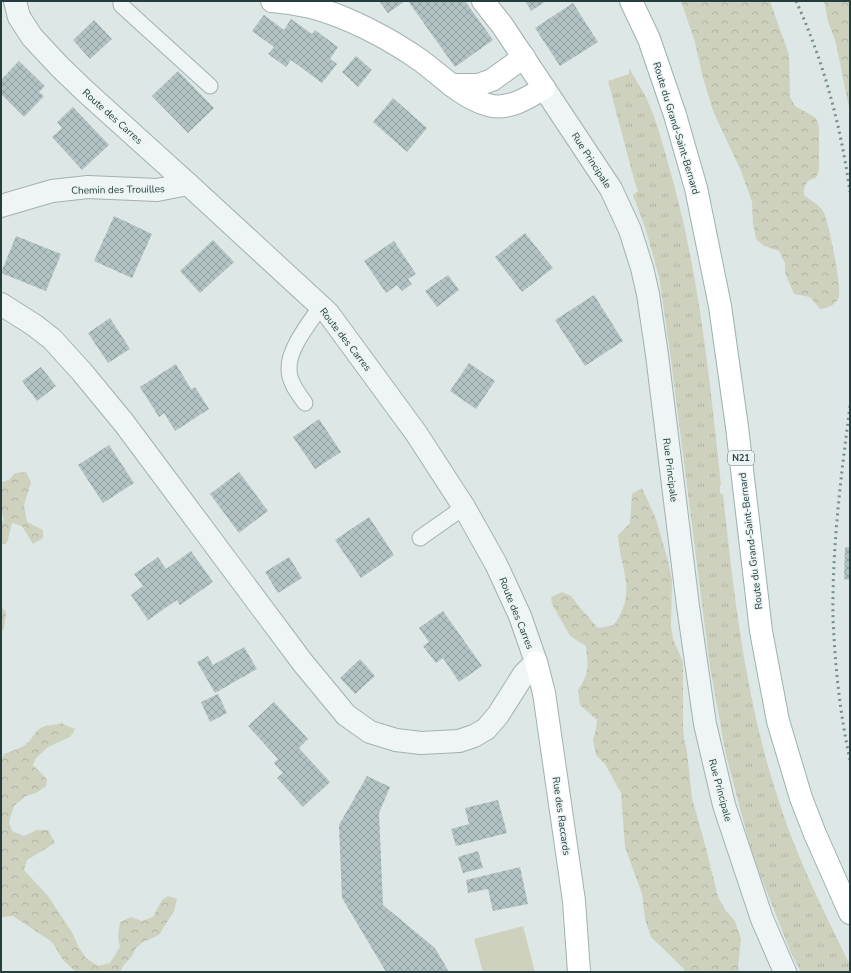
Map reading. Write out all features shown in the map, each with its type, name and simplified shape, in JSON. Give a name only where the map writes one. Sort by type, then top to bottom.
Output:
[{"type":"main road","points":[[272,1],[312,7],[349,21],[399,46],[427,65],[461,93],[488,105],[511,105],[524,100],[544,88]]},
{"type":"main road","name":"Rue Principale","points":[[483,1],[502,25],[544,88]]},
{"type":"main road","name":"Route du Grand-Saint-Bernard","points":[[631,1],[649,40],[675,115],[696,188],[720,306],[737,427],[761,631],[778,722],[804,806],[850,913]]},
{"type":"main road","points":[[451,84],[478,85],[492,80],[524,58]]},
{"type":"main road","name":"Rue des Raccards","points":[[536,662],[544,693],[574,901],[579,972]]},
{"type":"street","name":"Route des Carres","points":[[1,304],[34,325],[52,339],[82,372],[124,424],[303,663],[346,715],[370,732],[396,740],[421,743],[459,741],[474,736],[486,729],[494,720],[524,674],[536,662],[520,616],[496,564],[464,508],[416,433],[328,313],[85,91],[32,38],[19,17],[15,1]]},
{"type":"street","name":"Rue Principale","points":[[544,88],[611,189],[630,230],[642,268],[648,294],[657,355],[688,606],[705,724],[726,812],[757,905],[785,972]]},
{"type":"street","name":"Chemin des Trouilles","points":[[1,206],[52,191],[88,187],[157,190],[188,184]]},
{"type":"lane","points":[[121,1],[121,5],[210,86]]},
{"type":"lane","points":[[305,402],[292,382],[288,369],[292,353],[301,333],[321,306]]},
{"type":"lane","points":[[420,538],[464,508]]},
{"type":"green space","points":[[681,1],[770,1],[789,55],[790,97],[795,106],[816,118],[819,127],[819,170],[816,178],[810,180],[806,184],[804,188],[804,195],[823,211],[828,227],[839,290],[838,299],[832,306],[820,309],[810,297],[794,294],[785,273],[785,263],[779,251],[764,246],[756,239],[753,223],[752,202],[741,171],[713,111],[702,74],[695,42]]},
{"type":"green space","points":[[824,1],[850,1],[850,113],[836,43],[828,21]]},
{"type":"green space","points":[[629,68],[646,97],[658,128],[673,181],[690,256],[703,332],[721,485],[720,493],[723,494],[737,611],[758,727],[786,823],[830,925],[850,965],[850,972],[801,972],[791,953],[750,846],[726,755],[710,667],[659,277],[646,230],[633,195],[638,191],[608,81],[629,74]]},
{"type":"green space","points":[[26,472],[31,482],[24,505],[27,522],[43,530],[43,538],[33,544],[22,526],[12,523],[7,543],[1,544],[1,523],[4,520],[1,510],[1,482],[9,480],[15,473]]},
{"type":"green space","points":[[642,488],[656,519],[672,580],[671,626],[673,639],[683,662],[683,724],[692,798],[718,897],[726,911],[735,921],[741,939],[738,967],[739,972],[685,972],[683,968],[651,937],[645,919],[642,894],[625,847],[621,793],[605,764],[596,755],[593,740],[597,720],[580,705],[578,690],[585,678],[587,669],[586,646],[570,636],[552,604],[551,597],[562,592],[571,596],[598,628],[614,625],[621,613],[625,601],[626,591],[626,580],[619,548],[618,535],[630,523],[632,494]]},
{"type":"green space","points":[[1,606],[6,613],[4,628],[1,633]]},
{"type":"green space","points":[[61,723],[75,729],[70,737],[48,747],[36,758],[33,765],[47,779],[46,786],[36,793],[26,796],[14,806],[9,822],[12,831],[24,836],[37,830],[48,830],[55,843],[27,860],[24,870],[48,896],[73,934],[78,946],[86,958],[98,966],[110,963],[120,947],[118,937],[120,922],[131,917],[142,921],[153,917],[162,900],[168,896],[177,899],[174,911],[159,935],[143,942],[136,948],[120,972],[76,972],[63,960],[52,942],[13,916],[1,917],[1,760],[4,754],[20,748],[27,743],[41,727]]},
{"type":"green space","points":[[523,926],[535,972],[483,972],[474,939]]},
{"type":"building","points":[[379,1],[405,1],[388,13]]},
{"type":"building","points":[[408,1],[465,1],[493,40],[455,67]]},
{"type":"building","points":[[525,1],[546,1],[531,11]]},
{"type":"building","points":[[573,3],[598,42],[560,66],[535,28]]},
{"type":"building","points":[[264,15],[284,30],[291,19],[312,34],[315,30],[338,47],[330,59],[337,64],[322,83],[291,60],[286,67],[268,54],[274,47],[252,31]]},
{"type":"building","points":[[94,20],[112,39],[90,59],[73,40]]},
{"type":"building","points":[[356,56],[372,70],[358,87],[342,72]]},
{"type":"building","points":[[19,61],[45,86],[39,92],[44,96],[24,117],[1,94],[1,80]]},
{"type":"building","points":[[178,71],[214,108],[188,133],[152,96]]},
{"type":"building","points":[[393,98],[427,128],[407,152],[373,122]]},
{"type":"building","points":[[73,107],[109,145],[82,170],[52,137],[62,128],[57,122]]},
{"type":"building","points":[[114,216],[152,234],[132,278],[94,261]]},
{"type":"building","points":[[525,233],[553,268],[522,292],[495,257]]},
{"type":"building","points":[[16,236],[61,254],[46,291],[1,273]]},
{"type":"building","points":[[213,240],[234,262],[200,293],[180,271]]},
{"type":"building","points":[[394,241],[416,274],[408,279],[412,284],[402,291],[397,285],[386,293],[364,261]]},
{"type":"building","points":[[448,275],[459,290],[437,307],[425,291]]},
{"type":"building","points":[[594,295],[623,341],[585,366],[555,320]]},
{"type":"building","points":[[110,318],[130,349],[108,363],[88,333]]},
{"type":"building","points":[[469,363],[495,381],[476,409],[450,391]]},
{"type":"building","points":[[176,364],[191,389],[195,387],[209,409],[175,431],[164,413],[159,417],[140,387]]},
{"type":"building","points":[[41,367],[56,386],[37,401],[22,381]]},
{"type":"building","points":[[319,419],[341,452],[315,469],[293,437]]},
{"type":"building","points":[[109,445],[134,483],[103,503],[78,465]]},
{"type":"building","points":[[239,472],[268,511],[239,533],[210,494]]},
{"type":"building","points":[[369,517],[394,555],[361,578],[335,540]]},
{"type":"building","points":[[845,547],[850,547],[850,580],[844,579]]},
{"type":"building","points":[[191,551],[213,582],[180,605],[177,600],[148,620],[131,595],[143,586],[134,574],[158,557],[166,569]]},
{"type":"building","points":[[289,557],[302,578],[278,593],[265,572]]},
{"type":"building","points":[[443,611],[482,666],[459,682],[443,658],[436,663],[423,646],[429,642],[419,628]]},
{"type":"building","points":[[244,647],[257,669],[215,693],[197,662],[208,656],[213,665]]},
{"type":"building","points":[[360,659],[375,676],[355,694],[340,678]]},
{"type":"building","points":[[218,694],[227,713],[210,722],[201,702]]},
{"type":"building","points":[[274,702],[308,739],[299,748],[330,782],[303,807],[277,778],[283,773],[274,763],[278,759],[248,726]]},
{"type":"building","points":[[367,776],[390,787],[379,813],[383,905],[435,948],[449,972],[386,972],[342,898],[339,825]]},
{"type":"building","points":[[498,800],[507,833],[456,846],[451,829],[469,824],[465,808]]},
{"type":"building","points":[[478,851],[483,868],[463,873],[458,857]]},
{"type":"building","points":[[520,867],[528,904],[493,911],[488,889],[468,893],[466,880]]},
{"type":"railway","points":[[796,1],[815,47],[830,95],[842,143],[850,192]]},
{"type":"railway","points":[[850,406],[840,485],[833,591],[833,618],[838,690],[850,760]]}]
